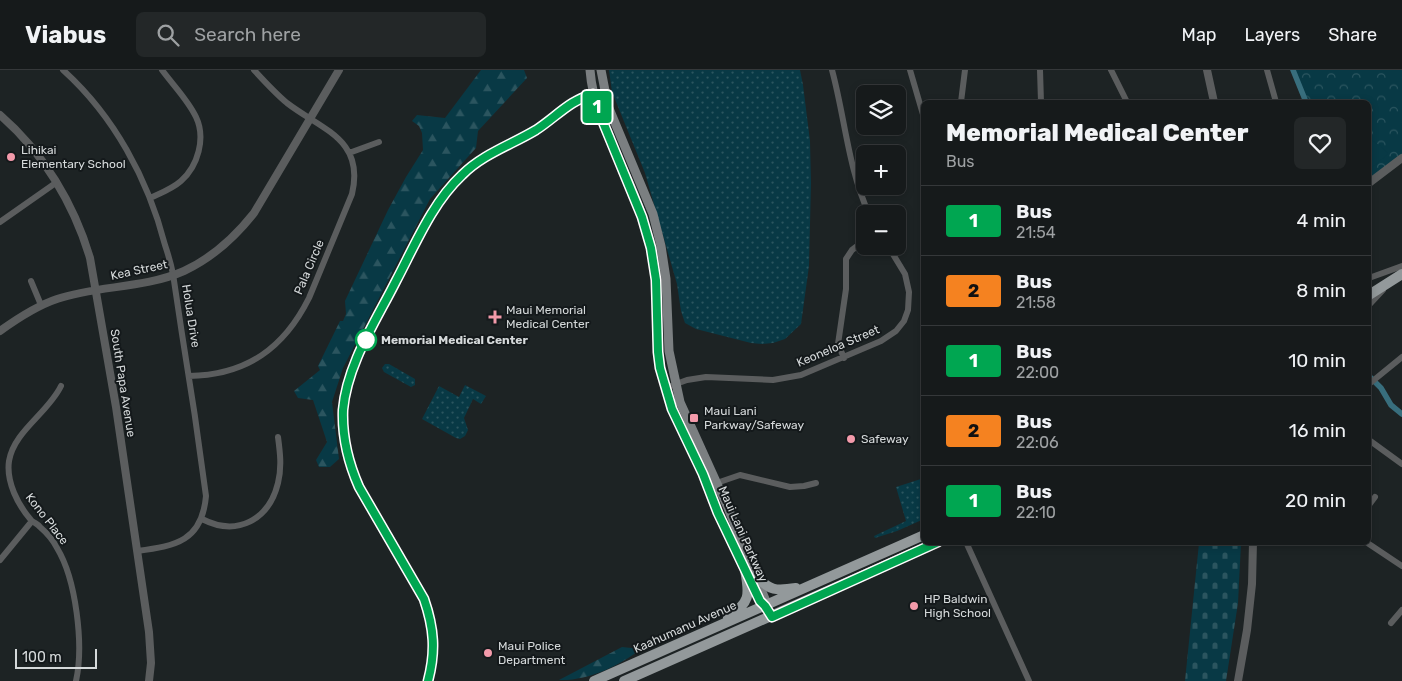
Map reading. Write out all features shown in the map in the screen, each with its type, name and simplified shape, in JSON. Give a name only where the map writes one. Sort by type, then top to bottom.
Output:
[{"type":"main road","name":"Maui Lani Parkway","points":[[590,70],[593,94],[601,118],[642,217],[651,248],[656,280],[658,352],[665,388],[677,423],[712,485],[756,576],[766,599],[765,606]]},
{"type":"main road","name":"Maui Lani Parkway","points":[[601,70],[604,91],[611,114],[653,214],[661,246],[666,279],[669,351],[680,402],[745,570],[760,601],[772,617]]},
{"type":"main road","points":[[1371,294],[1402,274]]},
{"type":"main road","name":"Kaahumanu Avenue","points":[[594,681],[921,536]]},
{"type":"main road","name":"Kaahumanu Avenue","points":[[624,681],[931,545]]},
{"type":"main road","points":[[711,630],[740,608],[747,600],[749,591],[745,570]]},
{"type":"main road","points":[[756,576],[765,585],[776,590],[814,584]]},
{"type":"street","name":"Holua Drive","points":[[63,70],[85,92],[110,124],[136,167],[158,218],[173,275],[189,376],[206,496],[202,519]]},
{"type":"street","points":[[150,198],[173,187],[182,180],[194,163],[200,146],[196,117],[162,70]]},
{"type":"street","name":"Pala Circle","points":[[189,376],[214,374],[242,366],[266,353],[288,332],[309,298],[352,194],[355,175],[350,153],[341,139],[277,94],[254,70]]},
{"type":"street","name":"Kea Street","points":[[0,330],[41,305],[70,295],[144,283],[173,275],[201,262],[224,246],[254,214],[339,70]]},
{"type":"street","points":[[832,70],[839,95],[852,167],[865,205]]},
{"type":"street","points":[[910,70],[921,108]]},
{"type":"street","points":[[961,100],[965,70]]},
{"type":"street","points":[[1040,70],[1041,100]]},
{"type":"street","points":[[1111,70],[1126,100]]},
{"type":"street","points":[[1207,70],[1214,100]]},
{"type":"street","points":[[1267,70],[1275,100]]},
{"type":"street","points":[[428,681],[434,650],[431,619],[424,599],[359,487],[352,470],[346,452],[343,429],[346,391],[357,357],[421,234],[435,209],[452,185],[470,168],[492,153],[535,130],[572,103],[604,91]]},
{"type":"street","name":"South Papa Avenue","points":[[0,116],[29,145],[57,182],[83,234],[96,290],[116,407],[149,632],[150,681]]},
{"type":"street","points":[[350,153],[378,142]]},
{"type":"street","points":[[1371,181],[1402,158]]},
{"type":"street","points":[[0,222],[57,182]]},
{"type":"street","points":[[844,358],[838,344],[846,289],[846,259],[856,247]]},
{"type":"street","name":"Keoneloa Street","points":[[665,388],[706,377],[773,380],[801,375],[881,342],[896,331],[904,321],[908,310],[909,292],[906,274],[894,255]]},
{"type":"street","points":[[1371,277],[1402,266]]},
{"type":"street","points":[[31,281],[41,305]]},
{"type":"street","points":[[1371,303],[1389,282]]},
{"type":"street","points":[[1371,382],[1402,357]]},
{"type":"street","name":"Kono Place","points":[[61,386],[56,397],[13,449],[9,462],[10,475],[19,503],[32,521],[39,525],[56,546],[69,574],[74,596],[80,656],[76,681]]},
{"type":"street","points":[[137,551],[170,547],[182,541],[202,519],[217,526],[234,527],[260,516],[274,496],[278,483],[280,469],[278,437]]},
{"type":"street","points":[[1371,441],[1402,464]]},
{"type":"street","points":[[712,485],[740,475],[790,487],[816,483]]},
{"type":"street","points":[[1371,503],[1375,497]]},
{"type":"street","points":[[0,560],[32,521]]},
{"type":"street","points":[[967,545],[1029,681]]},
{"type":"street","points":[[1238,681],[1247,630],[1252,584],[1253,545]]},
{"type":"street","points":[[1370,545],[1402,566]]},
{"type":"street","points":[[1392,623],[1402,610]]},
{"type":"green space","points":[[481,70],[524,70],[527,78],[478,131],[476,148],[430,199],[343,368],[332,402],[339,459],[330,467],[319,467],[316,460],[327,442],[313,400],[298,398],[294,391],[320,370],[318,366],[340,321],[343,321],[346,314],[345,301],[388,210],[423,150],[422,133],[419,126],[412,121],[417,115],[445,118]]},
{"type":"green space","points":[[609,70],[800,70],[810,141],[809,266],[801,324],[785,339],[773,343],[751,343],[696,329],[685,323],[681,311],[677,284],[645,173],[612,92]]},
{"type":"green space","points":[[1293,70],[1402,70],[1402,158],[1371,181],[1371,100],[1306,100]]},
{"type":"green space","points":[[1371,140],[1381,146],[1388,154],[1371,168]]},
{"type":"green space","points":[[385,364],[389,364],[415,379],[415,385],[411,387],[384,372],[382,368]]},
{"type":"green space","points":[[465,385],[486,396],[481,404],[473,399],[464,418],[468,430],[465,436],[460,439],[456,438],[422,419],[439,386],[459,397]]},
{"type":"green space","points":[[921,479],[921,520],[875,538],[874,536],[906,521],[896,487]]},
{"type":"green space","points":[[1199,545],[1241,545],[1238,603],[1226,681],[1185,681]]},
{"type":"green space","points":[[622,647],[641,649],[613,667],[603,671],[581,678],[559,680]]},
{"type":"waterway","points":[[1293,70],[1305,100]]},
{"type":"waterway","points":[[1371,378],[1381,388],[1391,405],[1402,414]]},
{"type":"bus line","name":"1","points":[[428,681],[434,650],[431,619],[424,599],[359,487],[352,470],[346,452],[343,429],[346,391],[357,357],[421,234],[435,209],[452,185],[462,174],[492,153],[545,124],[572,103],[585,96],[593,94],[631,187],[651,248],[656,280],[658,352],[668,399],[677,423],[703,474],[718,513],[760,601],[772,617],[931,545]]},
{"type":"place","name":"Lihikai Elementary School","points":[[11,157]]},
{"type":"place","name":"Maui Memorial Medical Center","points":[[495,317]]},
{"type":"place","name":"Memorial Medical Center","points":[[366,340]]},
{"type":"place","name":"Maui Lani Parkway/Safeway","points":[[694,418]]},
{"type":"place","name":"Safeway","points":[[851,439]]},
{"type":"place","name":"HP Baldwin High School","points":[[914,606]]},
{"type":"place","name":"Maui Police Department","points":[[488,653]]}]
